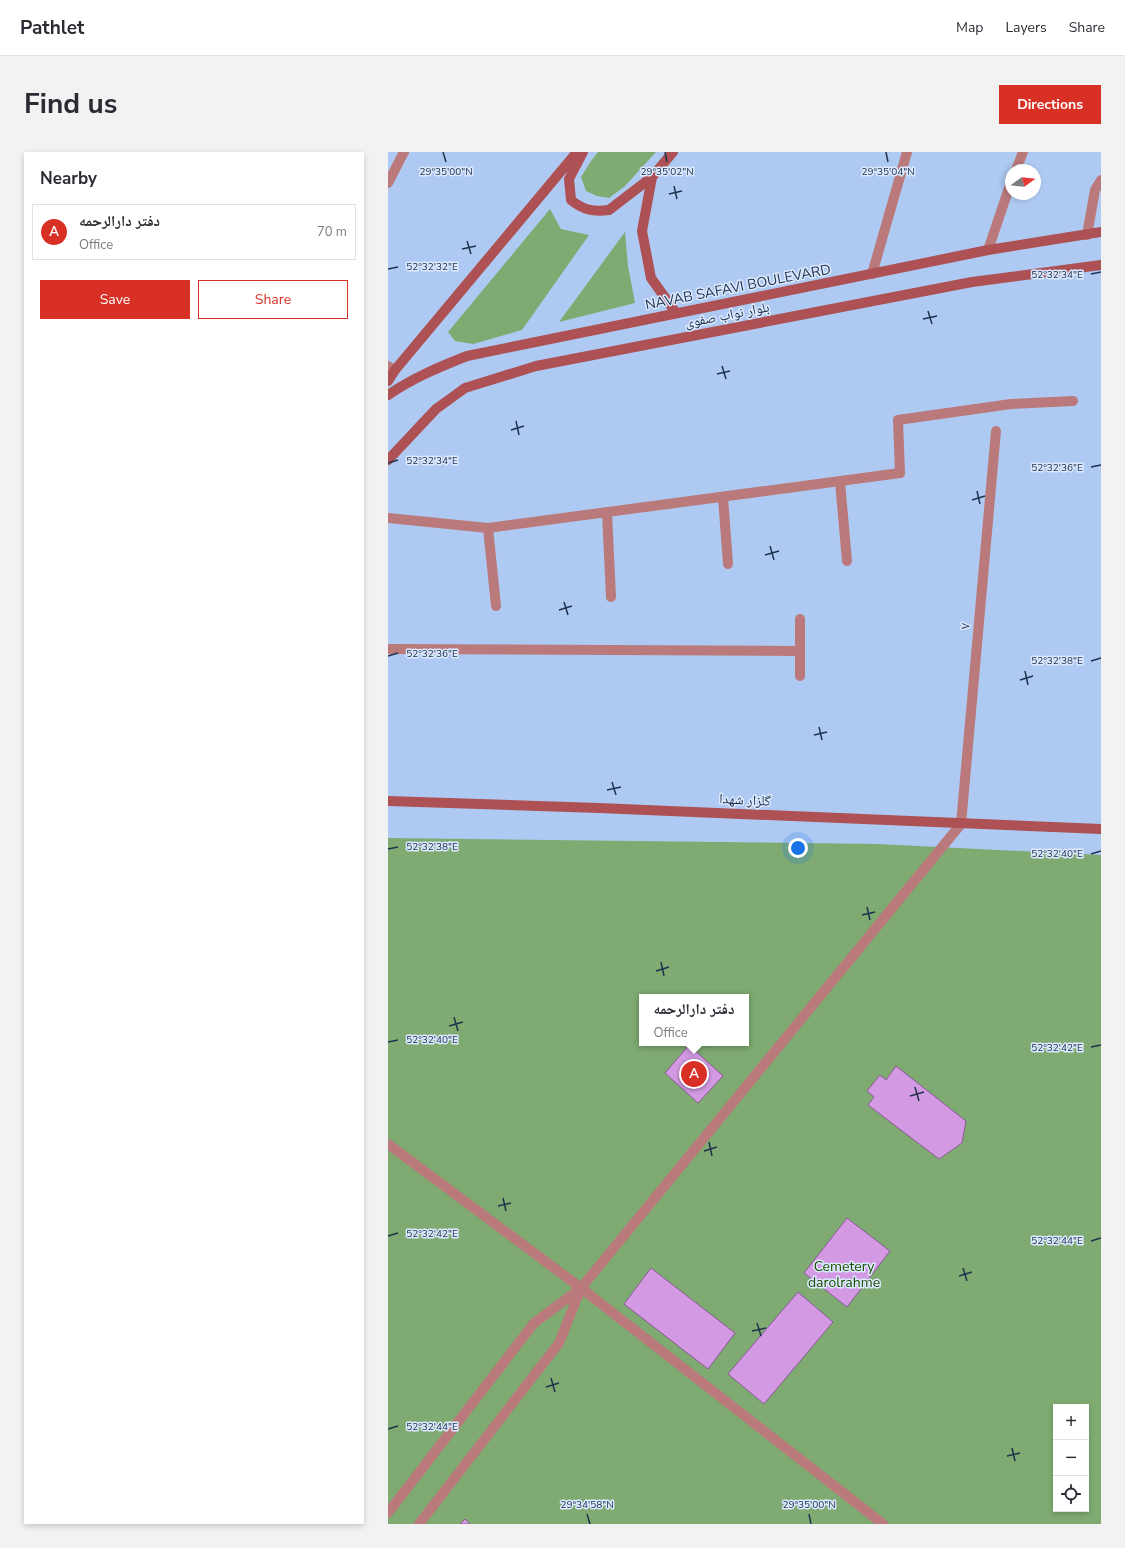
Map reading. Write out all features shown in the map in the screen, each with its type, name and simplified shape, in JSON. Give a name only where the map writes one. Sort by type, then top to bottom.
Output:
[{"type":"main road","points":[[388,381],[392,368],[577,152]]},
{"type":"main road","points":[[583,152],[569,179],[569,190],[571,200],[578,206],[589,211],[609,210],[652,177],[673,152]]},
{"type":"main road","points":[[652,177],[642,231],[651,278],[676,313]]},
{"type":"main road","name":"NAVAB SAFAVI BOULEVARD","points":[[388,395],[434,368],[467,356],[988,250],[1101,232]]},
{"type":"main road","name":"بلوار نواب صفوی","points":[[388,460],[436,409],[466,388],[536,366],[972,282],[1101,266]]},
{"type":"main road","name":"گلزار شهدا","points":[[388,801],[599,808],[1101,829]]},
{"type":"street","points":[[388,183],[404,152]]},
{"type":"street","points":[[872,274],[907,152]]},
{"type":"street","points":[[1018,164],[1023,152]]},
{"type":"street","points":[[1087,235],[1095,190],[1101,180]]},
{"type":"street","points":[[988,250],[1005,200]]},
{"type":"street","points":[[388,518],[488,528],[723,498],[900,473],[898,420],[1011,404],[1073,401]]},
{"type":"street","name":"۷","points":[[961,824],[996,431]]},
{"type":"street","points":[[840,482],[847,561]]},
{"type":"street","points":[[723,498],[728,564]]},
{"type":"street","points":[[607,513],[611,597]]},
{"type":"street","points":[[488,528],[496,606]]},
{"type":"street","points":[[800,619],[800,676]]},
{"type":"street","points":[[388,649],[799,651]]},
{"type":"street","points":[[388,1513],[534,1324],[581,1288],[961,824]]},
{"type":"street","points":[[388,1144],[581,1288],[883,1524]]},
{"type":"street","points":[[419,1524],[559,1342],[581,1288]]},
{"type":"green space","points":[[598,152],[656,152],[625,186],[609,198],[597,196],[586,191],[581,177]]},
{"type":"green space","points":[[550,209],[561,229],[589,235],[522,330],[473,344],[455,341],[448,332]]},
{"type":"green space","points":[[625,232],[628,266],[635,303],[559,322]]},
{"type":"green space","name":"Cemetery darolrahme","points":[[388,838],[879,844],[1101,855],[1101,1524],[388,1524]]},
{"type":"building","points":[[688,1046],[690,1046],[723,1076],[698,1103],[665,1073]]},
{"type":"building","points":[[896,1066],[966,1121],[962,1143],[939,1159],[868,1105],[874,1097],[867,1091],[880,1075],[886,1080]]},
{"type":"building","points":[[847,1218],[890,1251],[847,1307],[804,1273]]},
{"type":"building","points":[[651,1268],[735,1333],[708,1369],[624,1304]]},
{"type":"building","points":[[798,1292],[833,1322],[764,1404],[728,1374]]},
{"type":"building","points":[[465,1519],[470,1524],[460,1524]]},
{"type":"place","name":"دفتر دارالرحمه","points":[[694,1074]]}]
